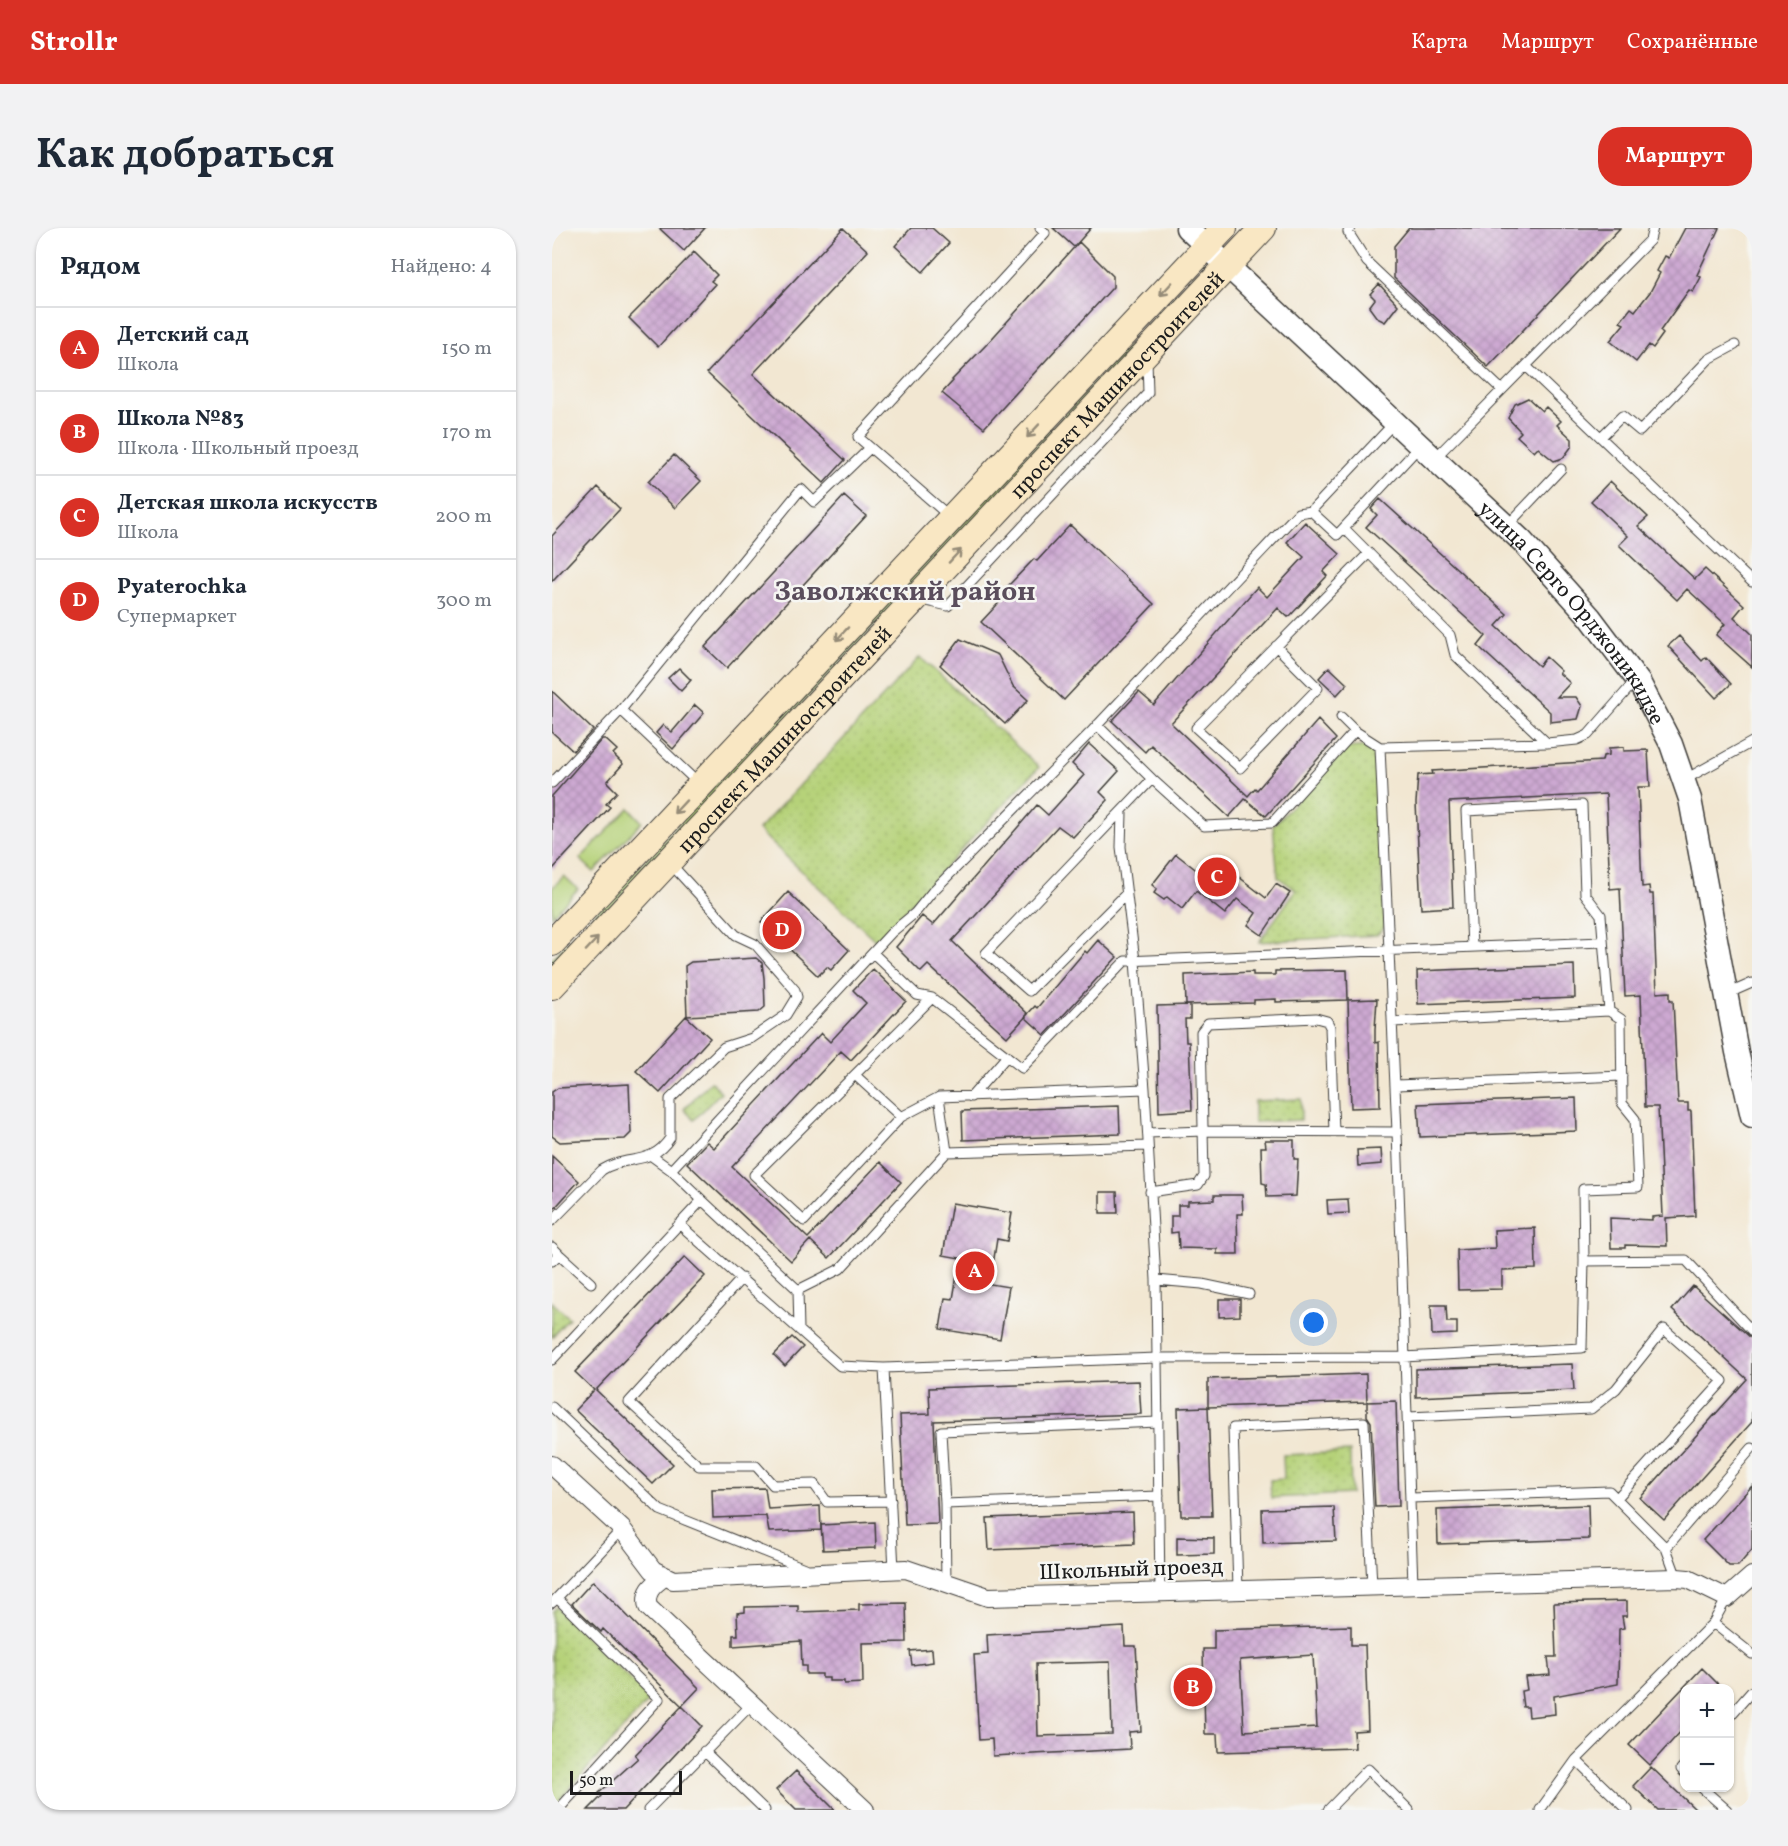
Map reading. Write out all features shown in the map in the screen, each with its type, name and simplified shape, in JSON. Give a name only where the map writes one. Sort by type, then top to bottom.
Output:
[{"type":"main road","name":"проспект Машиностроителей","points":[[552,986],[1263,228]]},
{"type":"main road","name":"проспект Машиностроителей","points":[[552,943],[1215,237]]},
{"type":"street","name":"улица Серго Орджоникидзе","points":[[1186,228],[1215,237],[1228,266],[1507,527],[1567,589],[1637,678],[1659,719],[1684,780],[1696,828],[1726,994],[1752,1116]]},
{"type":"street","points":[[554,1472],[622,1529],[653,1570],[664,1577],[650,1589],[646,1600],[648,1607],[865,1810]]},
{"type":"street","name":"Школьный проезд","points":[[664,1577],[679,1580],[906,1569],[988,1597],[1677,1578],[1688,1579],[1727,1598]]},
{"type":"street","points":[[1727,1598],[1752,1576]]},
{"type":"lane","points":[[951,518],[858,437],[1045,232],[1040,228]]},
{"type":"lane","points":[[1351,228],[1348,232],[1367,262],[1502,390]]},
{"type":"lane","points":[[1311,511],[1337,536],[1428,452],[1502,390],[1650,240],[1653,228]]},
{"type":"lane","points":[[1601,437],[1622,416],[1640,431],[1709,359],[1735,345]]},
{"type":"lane","points":[[1526,366],[1752,582]]},
{"type":"lane","points":[[671,1170],[873,953],[915,913],[932,892],[1097,724],[1298,513],[1311,511],[1395,422]]},
{"type":"lane","points":[[552,783],[621,710],[801,489],[814,502],[870,448]]},
{"type":"lane","points":[[1507,527],[1561,469]]},
{"type":"lane","points":[[1344,528],[1450,635],[1455,655],[1547,744]]},
{"type":"lane","points":[[1276,646],[1318,688],[1240,768],[1196,728],[1276,646],[1369,553]]},
{"type":"lane","points":[[1341,717],[1355,731],[1380,747],[1547,744],[1577,740],[1588,735],[1637,678]]},
{"type":"lane","points":[[621,710],[700,786]]},
{"type":"lane","points":[[1097,724],[1152,779],[1204,826],[1272,823],[1355,731]]},
{"type":"lane","points":[[1684,780],[1752,742]]},
{"type":"lane","points":[[1380,747],[1396,1085],[1403,1357],[1408,1417],[1413,1585]]},
{"type":"lane","points":[[1127,893],[1029,991],[986,953],[1152,779]]},
{"type":"lane","points":[[1472,947],[1466,811],[1582,805],[1585,894],[1601,915],[1609,1011]]},
{"type":"lane","points":[[1122,813],[1121,847],[1135,961],[1156,1280],[1160,1592]]},
{"type":"lane","points":[[552,1221],[607,1167],[653,1157],[670,1138],[670,1099],[724,1047],[752,1038],[786,1015],[797,998],[795,990],[755,944],[736,935],[669,862]]},
{"type":"lane","points":[[873,953],[916,995],[932,998],[1022,1068],[1125,961],[1602,942]]},
{"type":"lane","points":[[1726,994],[1752,983]]},
{"type":"lane","points":[[932,998],[754,1175],[804,1221],[901,1117],[939,1097],[1145,1089]]},
{"type":"lane","points":[[679,1224],[840,1366],[884,1368],[1157,1358],[1403,1357],[1582,1348],[1583,1190],[1638,1187],[1635,1119],[1622,1103],[1621,1019],[1609,1011],[1393,1022]]},
{"type":"lane","points":[[1150,1192],[1198,1185],[1204,1176],[1200,1032],[1205,1024],[1316,1018],[1327,1021],[1330,1027],[1334,1131]]},
{"type":"lane","points":[[971,1097],[1007,1056]]},
{"type":"lane","points":[[855,1075],[901,1117]]},
{"type":"lane","points":[[1396,1085],[1622,1076]]},
{"type":"lane","points":[[939,1097],[947,1152]]},
{"type":"lane","points":[[1148,1133],[1397,1132]]},
{"type":"lane","points":[[798,1290],[840,1269],[947,1152],[1148,1146]]},
{"type":"lane","points":[[653,1157],[671,1170],[798,1290],[799,1330]]},
{"type":"lane","points":[[552,1360],[702,1200]]},
{"type":"lane","points":[[554,1254],[591,1283]]},
{"type":"lane","points":[[1584,1261],[1686,1260],[1752,1330]]},
{"type":"lane","points":[[741,1278],[629,1402],[699,1466],[756,1466],[773,1485],[814,1484],[827,1502],[891,1501]]},
{"type":"lane","points":[[1156,1280],[1202,1284],[1249,1294]]},
{"type":"lane","points":[[1408,1417],[1591,1408],[1616,1389],[1664,1329],[1723,1381],[1617,1498]]},
{"type":"lane","points":[[884,1368],[894,1570]]},
{"type":"lane","points":[[552,1407],[660,1510],[817,1574]]},
{"type":"lane","points":[[946,1584],[941,1431],[1158,1422]]},
{"type":"lane","points":[[1238,1589],[1233,1428],[1364,1422],[1372,1586]]},
{"type":"lane","points":[[1666,1548],[1752,1448]]},
{"type":"lane","points":[[1411,1498],[1609,1491],[1666,1548],[1677,1578]]},
{"type":"lane","points":[[945,1503],[1159,1496]]},
{"type":"lane","points":[[558,1810],[659,1699],[554,1600],[622,1529]]},
{"type":"lane","points":[[1539,1810],[1576,1760],[1713,1623],[1727,1598]]},
{"type":"lane","points":[[1713,1623],[1752,1654]]},
{"type":"lane","points":[[1734,1712],[1752,1692]]},
{"type":"lane","points":[[648,1810],[752,1704]]},
{"type":"lane","points":[[704,1751],[765,1810]]},
{"type":"lane","points":[[1576,1760],[1628,1810]]},
{"type":"lane","points":[[1328,1810],[1368,1769],[1409,1810]]},
{"type":"lane","points":[[1706,1792],[1727,1810]]},
{"type":"green space","points":[[1197,273],[1202,277],[552,970],[552,959]]},
{"type":"green space","points":[[920,657],[1039,767],[876,941],[758,830]]},
{"type":"green space","points":[[1370,746],[1376,761],[1385,927],[1377,935],[1259,942],[1296,890],[1278,877],[1273,826],[1347,748]]},
{"type":"green space","points":[[629,808],[642,822],[594,872],[580,859]]},
{"type":"green space","points":[[564,876],[578,889],[552,916],[552,888]]},
{"type":"green space","points":[[711,1081],[721,1092],[694,1120],[684,1109]]},
{"type":"green space","points":[[1301,1099],[1301,1120],[1254,1122],[1254,1101]]},
{"type":"green space","points":[[552,1302],[569,1318],[552,1337]]},
{"type":"green space","points":[[1350,1452],[1351,1494],[1271,1498],[1270,1480],[1284,1479],[1283,1455]]},
{"type":"green space","points":[[556,1607],[650,1699],[552,1808],[552,1611]]},
{"type":"building","points":[[659,228],[705,228],[684,251]]},
{"type":"building","points":[[843,228],[868,251],[753,374],[845,460],[824,483],[707,373]]},
{"type":"building","points":[[911,228],[932,228],[949,243],[923,272],[895,246]]},
{"type":"building","points":[[1053,228],[1091,228],[1074,247]]},
{"type":"building","points":[[1409,228],[1620,228],[1488,367],[1394,278],[1394,246]]},
{"type":"building","points":[[1685,228],[1719,228],[1697,275],[1701,277],[1693,292],[1689,290],[1660,331],[1663,334],[1653,348],[1649,345],[1636,362],[1610,341],[1624,324],[1620,322],[1631,308],[1635,311],[1650,292],[1660,273],[1657,271],[1665,256],[1669,258]]},
{"type":"building","points":[[1079,242],[1113,276],[1113,287],[984,428],[942,393]]},
{"type":"building","points":[[694,252],[717,275],[711,281],[715,284],[658,347],[629,318]]},
{"type":"building","points":[[1379,284],[1398,305],[1385,322],[1377,318],[1369,307],[1375,299],[1370,294]]},
{"type":"building","points":[[1528,398],[1542,411],[1546,407],[1561,421],[1557,425],[1572,439],[1572,446],[1563,458],[1554,461],[1538,448],[1534,452],[1517,436],[1521,432],[1508,418],[1515,404]]},
{"type":"building","points":[[674,455],[701,481],[675,508],[648,482]]},
{"type":"building","points":[[1610,481],[1648,517],[1638,526],[1695,579],[1705,569],[1744,605],[1734,617],[1752,634],[1752,667],[1716,635],[1725,624],[1687,589],[1677,600],[1619,545],[1628,536],[1591,501]]},
{"type":"building","points":[[598,487],[620,509],[552,581],[552,536]]},
{"type":"building","points":[[844,496],[866,516],[727,668],[705,647]]},
{"type":"building","points":[[1380,499],[1507,614],[1496,626],[1539,666],[1546,657],[1561,671],[1559,673],[1570,683],[1557,697],[1576,697],[1582,706],[1578,719],[1550,722],[1550,712],[1478,646],[1486,636],[1366,527],[1377,515],[1371,509]]},
{"type":"building","points":[[1305,522],[1340,554],[1323,572],[1327,576],[1290,616],[1288,617],[1278,608],[1171,723],[1248,796],[1255,788],[1257,790],[1318,720],[1336,739],[1266,816],[1245,799],[1229,817],[1151,745],[1145,752],[1112,721],[1139,692],[1154,705],[1257,587],[1267,597],[1304,557],[1287,542]]},
{"type":"building","points":[[1070,525],[1154,604],[1064,700],[981,622],[1010,591],[1007,587],[1034,559],[1037,561]]},
{"type":"building","points":[[1679,636],[1702,661],[1706,657],[1731,684],[1716,698],[1668,646]]},
{"type":"building","points":[[960,639],[998,655],[1013,686],[1028,700],[1005,724],[940,665]]},
{"type":"building","points":[[1329,667],[1347,684],[1337,695],[1319,678]]},
{"type":"building","points":[[679,668],[691,680],[681,691],[668,678]]},
{"type":"building","points":[[552,691],[593,730],[573,751],[552,732]]},
{"type":"building","points":[[695,705],[704,713],[673,749],[656,733],[663,725],[672,732]]},
{"type":"building","points":[[602,739],[617,750],[613,754],[623,764],[607,782],[617,792],[606,804],[610,807],[552,870],[552,796]]},
{"type":"building","points":[[1089,744],[1119,771],[1100,792],[1108,800],[1073,837],[1058,826],[952,941],[1028,1014],[1007,1037],[928,965],[921,972],[896,947],[922,916],[933,925],[1037,805],[1048,815],[1084,775],[1072,764]]},
{"type":"building","points":[[1624,747],[1624,751],[1648,750],[1650,787],[1638,787],[1642,887],[1649,886],[1650,894],[1653,894],[1657,993],[1670,992],[1670,1000],[1673,1000],[1678,1103],[1688,1103],[1688,1111],[1691,1111],[1695,1216],[1666,1218],[1667,1246],[1625,1245],[1625,1248],[1611,1248],[1610,1218],[1652,1220],[1652,1217],[1663,1216],[1658,1107],[1645,1107],[1641,995],[1625,996],[1620,888],[1610,889],[1606,794],[1449,802],[1453,907],[1421,909],[1416,803],[1418,775],[1433,774],[1432,771],[1602,761],[1603,756],[1609,755],[1609,748]]},
{"type":"building","points":[[1176,854],[1199,872],[1212,856],[1266,898],[1276,884],[1290,893],[1262,935],[1248,925],[1256,913],[1237,899],[1225,914],[1196,891],[1182,909],[1167,897],[1164,900],[1154,893],[1157,889],[1152,885]]},
{"type":"building","points":[[788,892],[849,950],[831,970],[827,967],[818,976],[761,922]]},
{"type":"building","points":[[1098,940],[1117,957],[1045,1035],[1025,1017],[1035,1006],[1037,1008],[1085,951],[1087,953]]},
{"type":"building","points":[[756,958],[762,963],[765,1007],[759,1012],[687,1016],[685,966],[691,962]]},
{"type":"building","points":[[1574,965],[1575,998],[1418,1004],[1417,971]]},
{"type":"building","points":[[873,969],[906,1001],[851,1060],[841,1051],[732,1167],[808,1238],[880,1162],[901,1182],[829,1258],[810,1240],[791,1261],[687,1163],[707,1142],[714,1148],[821,1033],[830,1042],[866,1003],[853,990]]},
{"type":"building","points":[[1347,970],[1348,1000],[1276,1002],[1276,999],[1254,1000],[1254,1003],[1186,1005],[1185,975],[1253,972],[1253,975],[1275,975],[1275,971]]},
{"type":"building","points":[[1377,999],[1375,1043],[1379,1042],[1380,1107],[1351,1108],[1348,1000]]},
{"type":"building","points":[[1190,1005],[1190,1019],[1185,1019],[1186,1042],[1189,1042],[1192,1110],[1159,1112],[1157,1006]]},
{"type":"building","points":[[686,1016],[710,1038],[660,1093],[636,1071]]},
{"type":"building","points":[[629,1084],[631,1133],[625,1139],[560,1142],[552,1136],[552,1092],[558,1088]]},
{"type":"building","points":[[1576,1098],[1577,1131],[1420,1137],[1418,1104]]},
{"type":"building","points":[[1119,1106],[1120,1134],[963,1140],[962,1111]]},
{"type":"building","points":[[1265,1140],[1294,1140],[1294,1159],[1298,1159],[1296,1196],[1267,1197],[1266,1184],[1262,1183],[1261,1147],[1266,1147]]},
{"type":"building","points":[[1381,1149],[1382,1164],[1358,1166],[1357,1150]]},
{"type":"building","points":[[552,1156],[579,1181],[552,1211]]},
{"type":"building","points":[[1100,1192],[1117,1192],[1118,1213],[1100,1213]]},
{"type":"building","points":[[1214,1195],[1242,1195],[1243,1214],[1237,1214],[1238,1254],[1217,1254],[1217,1249],[1179,1248],[1178,1232],[1171,1233],[1171,1216],[1178,1216],[1178,1205],[1188,1205],[1188,1201],[1214,1200]]},
{"type":"building","points":[[1348,1199],[1349,1213],[1328,1214],[1327,1200]]},
{"type":"building","points":[[952,1203],[1012,1213],[1007,1241],[997,1239],[990,1284],[1009,1287],[1000,1339],[940,1329],[945,1298],[953,1299],[960,1258],[943,1255]]},
{"type":"building","points":[[1535,1228],[1536,1269],[1502,1270],[1502,1289],[1458,1290],[1457,1250],[1495,1248],[1494,1230]]},
{"type":"building","points":[[685,1257],[705,1276],[596,1390],[673,1464],[653,1484],[575,1410],[594,1390],[575,1372]]},
{"type":"building","points":[[1693,1286],[1752,1339],[1752,1422],[1664,1520],[1640,1498],[1747,1379],[1672,1310]]},
{"type":"building","points":[[1219,1299],[1240,1299],[1240,1316],[1219,1317]]},
{"type":"building","points":[[1431,1305],[1446,1305],[1447,1322],[1457,1322],[1457,1334],[1432,1335]]},
{"type":"building","points":[[792,1337],[803,1347],[785,1366],[774,1355]]},
{"type":"building","points":[[1572,1364],[1574,1390],[1416,1397],[1416,1369]]},
{"type":"building","points":[[1366,1374],[1367,1402],[1208,1407],[1208,1379]]},
{"type":"building","points":[[1139,1381],[1141,1414],[934,1421],[938,1524],[905,1525],[900,1415],[930,1414],[929,1388]]},
{"type":"building","points":[[1396,1401],[1399,1506],[1375,1507],[1371,1422],[1367,1416],[1367,1402]]},
{"type":"building","points":[[1208,1407],[1212,1516],[1181,1516],[1178,1408]]},
{"type":"building","points":[[1752,1486],[1752,1550],[1738,1566],[1729,1566],[1703,1540]]},
{"type":"building","points":[[765,1488],[768,1509],[820,1506],[821,1530],[769,1532],[766,1516],[713,1518],[712,1489]]},
{"type":"building","points":[[1588,1505],[1589,1539],[1438,1544],[1437,1510]]},
{"type":"building","points":[[1334,1507],[1336,1541],[1263,1543],[1262,1509]]},
{"type":"building","points":[[1133,1512],[1134,1544],[989,1550],[987,1518]]},
{"type":"building","points":[[875,1522],[876,1548],[823,1550],[821,1525]]},
{"type":"building","points":[[1177,1537],[1214,1538],[1214,1554],[1177,1555]]},
{"type":"building","points":[[593,1581],[699,1688],[682,1706],[603,1629],[601,1632],[572,1604]]},
{"type":"building","points":[[1627,1601],[1627,1616],[1622,1616],[1624,1628],[1619,1629],[1618,1684],[1554,1696],[1555,1714],[1529,1717],[1528,1707],[1523,1707],[1521,1691],[1527,1690],[1525,1677],[1550,1675],[1548,1657],[1556,1657],[1554,1603]]},
{"type":"building","points":[[906,1603],[907,1642],[862,1643],[863,1683],[844,1684],[844,1681],[829,1681],[829,1678],[822,1678],[822,1674],[806,1674],[806,1666],[802,1666],[801,1641],[733,1646],[733,1635],[738,1635],[737,1613],[745,1612],[745,1607],[798,1606],[798,1612],[859,1610],[859,1604]]},
{"type":"building","points":[[1351,1626],[1351,1645],[1365,1645],[1368,1730],[1354,1731],[1355,1748],[1218,1752],[1217,1734],[1205,1734],[1203,1649],[1214,1649],[1214,1630]],"holes":[[[1313,1655],[1317,1727],[1244,1731],[1240,1660]]]},
{"type":"building","points":[[1124,1627],[1125,1646],[1136,1646],[1141,1731],[1129,1732],[1130,1749],[993,1756],[992,1739],[979,1740],[974,1655],[988,1654],[987,1635]],"holes":[[[1110,1662],[1112,1734],[1038,1736],[1036,1664]]]},
{"type":"building","points":[[932,1649],[933,1662],[912,1665],[910,1651]]},
{"type":"building","points":[[1702,1668],[1718,1684],[1687,1684]]},
{"type":"building","points":[[1680,1691],[1680,1732],[1650,1765],[1629,1745]]},
{"type":"building","points":[[682,1706],[702,1726],[623,1810],[588,1810],[602,1796],[599,1793],[638,1758],[635,1755]]},
{"type":"building","points":[[1651,1767],[1696,1810],[1658,1810],[1633,1786]]},
{"type":"building","points":[[796,1771],[835,1810],[796,1810],[776,1790]]},
{"type":"place","name":"Детская школа искусств","points":[[1217,877]]},
{"type":"place","name":"Pyaterochka","points":[[782,930]]},
{"type":"place","name":"Детский сад","points":[[975,1271]]},
{"type":"place","name":"Школа №83","points":[[1193,1687]]},
{"type":"district","name":"Заволжский район","points":[[905,590]]}]
